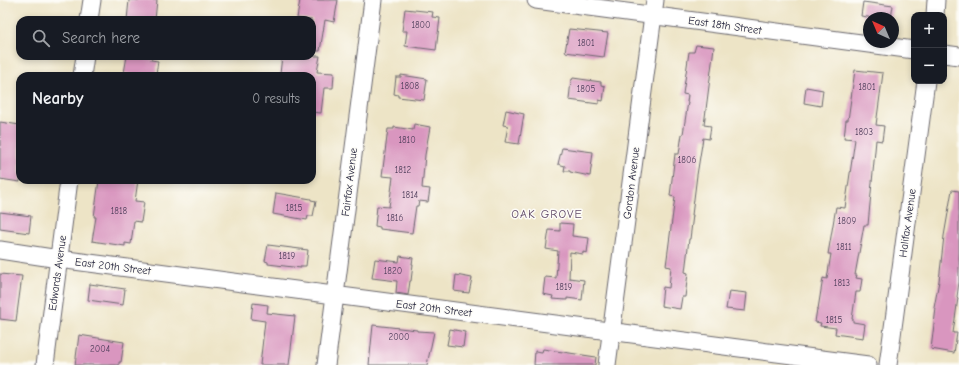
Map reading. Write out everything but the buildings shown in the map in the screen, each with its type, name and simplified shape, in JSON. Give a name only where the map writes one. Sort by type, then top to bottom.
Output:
[{"type":"street","points":[[90,16],[92,0]]},
{"type":"street","name":"Fairfax Avenue","points":[[326,365],[373,0]]},
{"type":"street","name":"East 18th Street","points":[[536,0],[654,8],[911,50]]},
{"type":"street","points":[[935,12],[936,0]]},
{"type":"street","name":"Gordon Avenue","points":[[607,365],[654,8]]},
{"type":"street","points":[[947,54],[959,56]]},
{"type":"street","points":[[83,72],[84,60]]},
{"type":"street","name":"Halifax Avenue","points":[[888,365],[926,84]]},
{"type":"street","name":"Edwards Avenue","points":[[45,365],[68,184]]},
{"type":"street","name":"East 20th Street","points":[[0,250],[335,296],[868,365]]},
{"type":"district","name":"OAK GROVE","points":[[547,214]]}]
